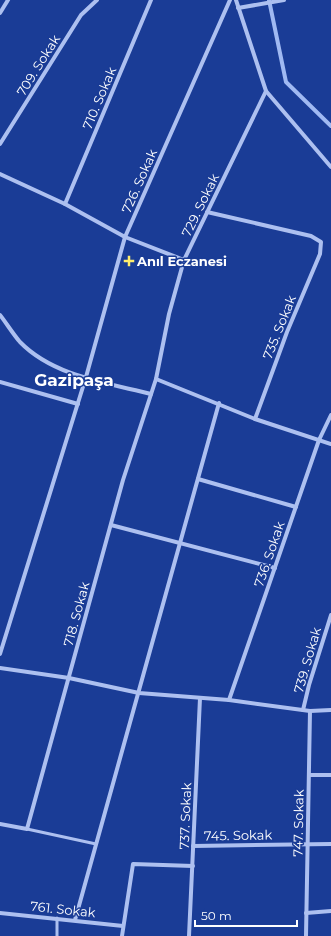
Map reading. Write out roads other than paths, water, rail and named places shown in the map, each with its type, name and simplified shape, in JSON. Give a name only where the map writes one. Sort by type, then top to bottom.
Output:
[{"type":"street","points":[[0,13],[8,0]]},
{"type":"street","name":"709. Sokak","points":[[0,144],[81,15],[97,0]]},
{"type":"street","name":"710. Sokak","points":[[65,204],[151,0]]},
{"type":"street","name":"726. Sokak","points":[[0,654],[78,404],[125,237],[230,0]]},
{"type":"street","points":[[236,0],[266,91],[331,167]]},
{"type":"street","points":[[238,8],[284,0]]},
{"type":"street","name":"729. Sokak","points":[[156,379],[169,314],[184,260],[266,91]]},
{"type":"street","points":[[0,174],[65,204],[125,237],[184,260]]},
{"type":"street","name":"735. Sokak","points":[[207,212],[311,236],[321,242],[320,254],[287,332],[255,419]]},
{"type":"street","points":[[0,315],[20,342],[48,364],[86,377],[151,394]]},
{"type":"street","points":[[156,379],[219,403],[255,419],[331,444]]},
{"type":"street","name":"718. Sokak","points":[[27,829],[70,678],[110,525],[156,379]]},
{"type":"street","points":[[0,382],[78,404]]},
{"type":"street","points":[[75,920],[219,403]]},
{"type":"street","name":"736. Sokak","points":[[229,700],[320,440],[331,416]]},
{"type":"street","points":[[198,479],[296,507]]},
{"type":"street","points":[[110,525],[275,568]]},
{"type":"street","name":"739. Sokak","points":[[303,710],[309,685],[331,615]]},
{"type":"street","points":[[0,668],[70,678],[139,693],[229,700],[310,711],[331,710]]},
{"type":"street","name":"737. Sokak","points":[[189,936],[200,698]]},
{"type":"street","name":"747. Sokak","points":[[306,936],[310,711]]},
{"type":"street","points":[[309,776],[331,775]]},
{"type":"street","points":[[0,824],[27,829]]},
{"type":"street","name":"745. Sokak","points":[[193,846],[331,844]]},
{"type":"street","points":[[122,936],[133,864],[192,866]]},
{"type":"street","points":[[306,913],[331,911]]},
{"type":"street","name":"761. Sokak","points":[[0,913],[123,926]]},
{"type":"lane","points":[[27,829],[96,844]]},
{"type":"lane","points":[[57,918],[57,936]]},
{"type":"waterway","points":[[269,0],[286,82],[331,126]]},
{"type":"place","name":"Anıl Eczanesi","points":[[129,261]]},
{"type":"district","name":"Gazipaşa","points":[[74,380]]}]
